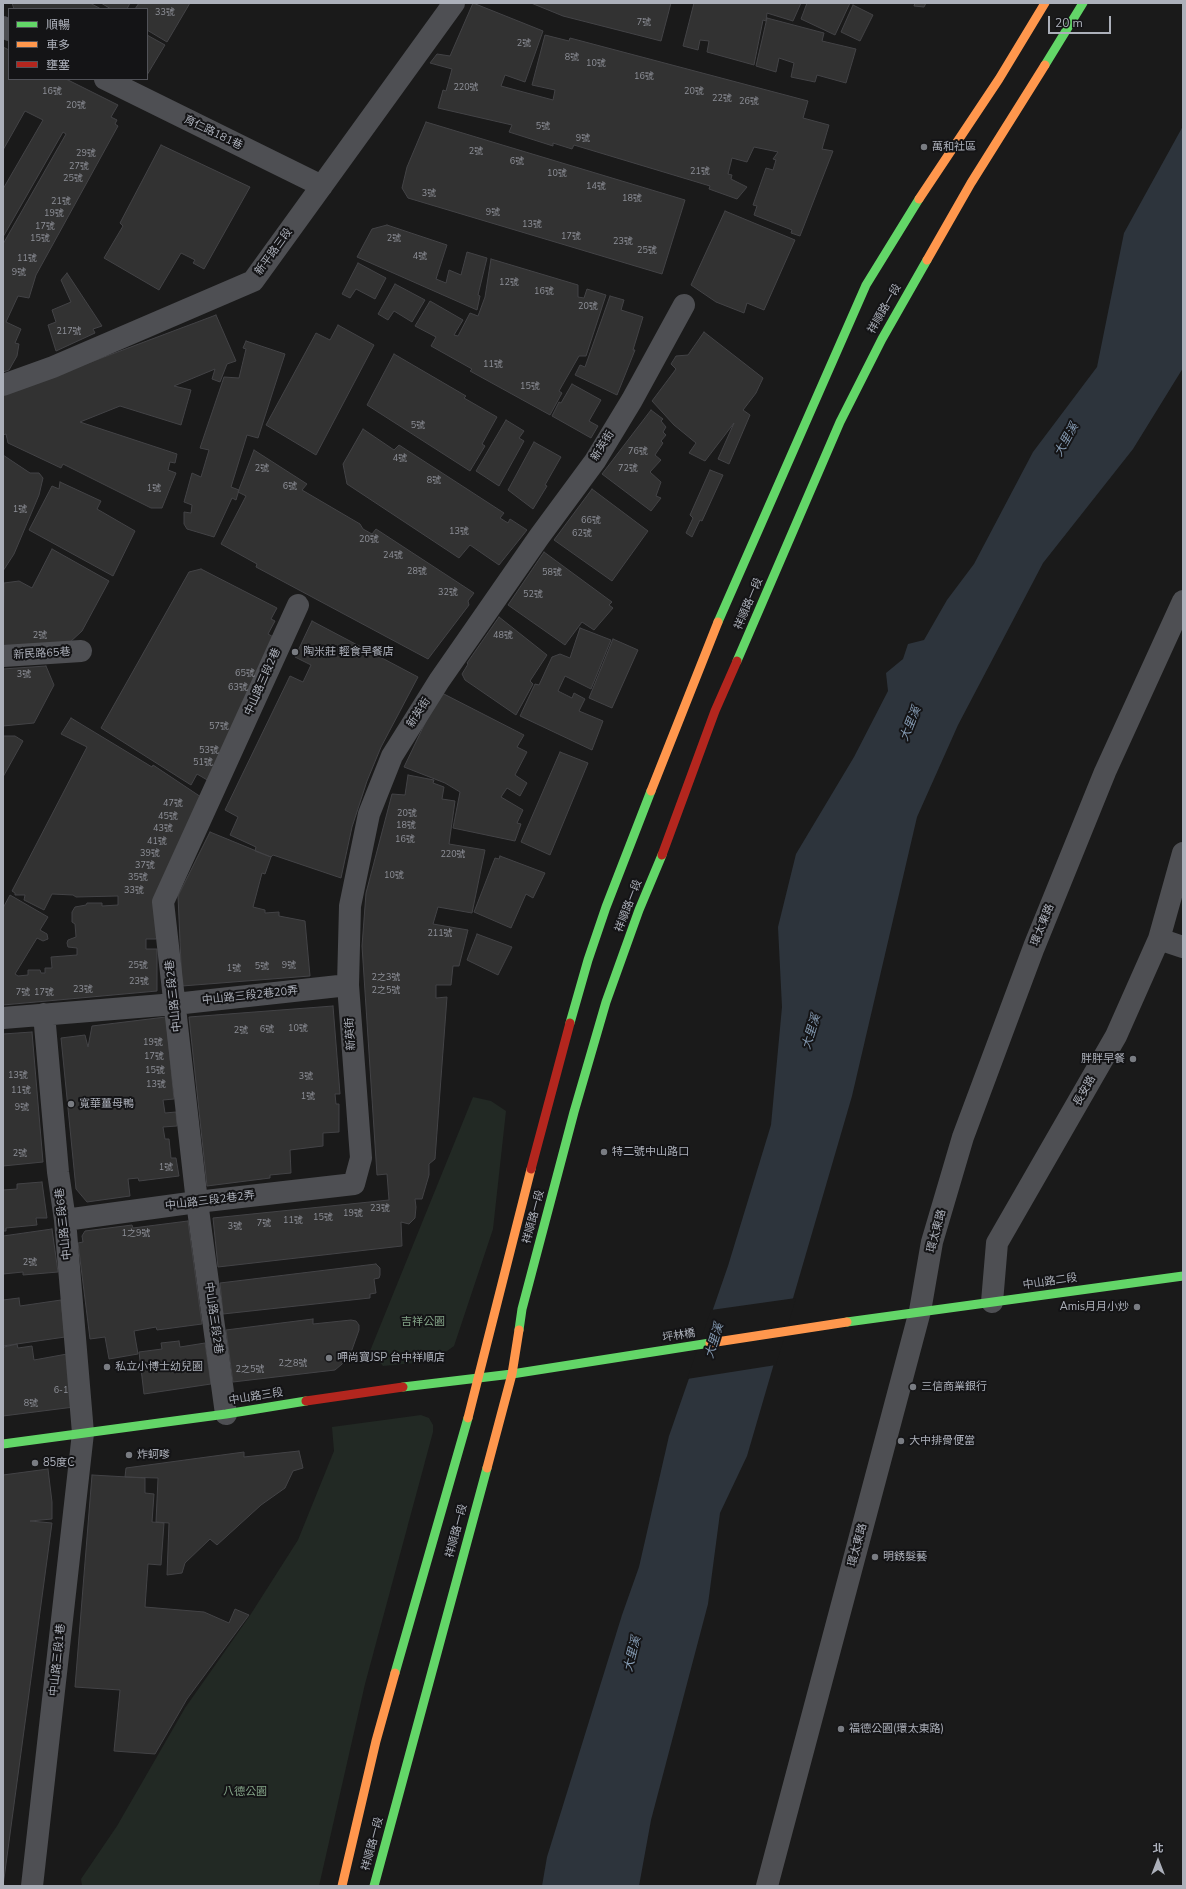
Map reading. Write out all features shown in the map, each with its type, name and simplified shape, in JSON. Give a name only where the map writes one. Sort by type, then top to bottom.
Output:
[{"type":"street","name":"新平路三段","points":[[3,385],[53,367],[253,281],[454,3]]},
{"type":"street","name":"祥順路一段","points":[[342,1886],[376,1741],[479,1378],[496,1302],[588,960],[606,907],[705,654],[745,557],[866,285],[936,170],[999,79],[1045,3]]},
{"type":"street","name":"祥順路一段","points":[[374,1886],[512,1374],[522,1309],[574,1112],[606,1002],[639,910],[672,831],[715,711],[840,422],[882,339],[971,183],[1083,3]]},
{"type":"street","name":"育仁路181巷","points":[[107,80],[322,186]]},
{"type":"street","name":"新英街","points":[[354,1184],[361,1158],[348,985],[350,906],[369,814],[392,756],[439,681],[539,537],[595,460],[632,400],[684,305]]},
{"type":"street","name":"環太東路","points":[[767,1886],[920,1311],[932,1242],[963,1137],[1034,946],[1105,772],[1183,601]]},
{"type":"street","name":"中山路三段2巷","points":[[226,1414],[197,1202],[164,902],[298,605]]},
{"type":"street","name":"新民路65巷","points":[[3,656],[81,651]]},
{"type":"street","name":"長安路","points":[[992,1302],[997,1243],[1116,1036],[1159,940],[1183,853]]},
{"type":"street","points":[[1159,940],[1183,947]]},
{"type":"street","name":"中山路三段2巷20弄","points":[[3,1018],[175,1004],[348,985]]},
{"type":"street","name":"中山路三段6巷","points":[[44,1014],[58,1172],[65,1220],[83,1433]]},
{"type":"street","name":"中山路三段2巷2弄","points":[[65,1220],[197,1202],[354,1184]]},
{"type":"street","name":"中山路二段","points":[[920,1311],[1183,1276]]},
{"type":"street","name":"坪林橋","points":[[512,1374],[920,1311]]},
{"type":"street","name":"中山路三段","points":[[3,1444],[226,1414],[346,1394],[512,1374]]},
{"type":"street","name":"中山路三段1巷","points":[[32,1886],[83,1433]]},
{"type":"green space","name":"吉祥公園","points":[[473,1097],[491,1101],[506,1111],[493,1229],[454,1346],[433,1361],[383,1366],[370,1351]]},
{"type":"green space","name":"八德公園","points":[[421,1415],[429,1418],[433,1425],[433,1432],[365,1684],[319,1886],[82,1886],[81,1879],[117,1826],[185,1708],[249,1617],[298,1540],[334,1451],[332,1427]]},
{"type":"water","name":"大里溪","points":[[1183,126],[1183,368],[1133,449],[1043,563],[958,725],[917,817],[852,1096],[747,1456],[720,1513],[708,1604],[651,1820],[639,1886],[542,1886],[547,1857],[622,1615],[639,1567],[669,1436],[728,1266],[771,1125],[782,1007],[778,927],[796,854],[854,757],[888,691],[886,673],[903,659],[908,644],[924,640],[947,600],[974,564],[1033,452],[1097,367],[1124,233]]},
{"type":"pier","points":[[796,1298],[776,1365],[687,1379],[711,1310]]},
{"type":"building","points":[[12,3],[90,3],[99,8],[14,8]]},
{"type":"building","points":[[101,3],[130,3],[128,8],[109,8]]},
{"type":"building","points":[[139,3],[190,3],[167,42],[148,31],[148,8],[136,8]]},
{"type":"building","points":[[473,3],[543,31],[525,82],[505,75],[501,86],[553,100],[555,90],[532,85],[545,35],[569,41],[570,38],[808,101],[803,118],[829,125],[822,149],[833,151],[800,236],[791,233],[792,230],[754,215],[757,206],[753,205],[766,168],[773,170],[776,160],[773,159],[778,152],[754,147],[747,162],[732,158],[728,174],[732,175],[731,179],[747,187],[737,199],[709,189],[710,186],[574,145],[572,149],[553,143],[553,146],[509,132],[512,125],[438,108],[443,90],[446,91],[452,69],[430,63],[437,54],[450,56]]},
{"type":"building","points":[[531,3],[671,3],[661,41],[563,16]]},
{"type":"building","points":[[694,3],[801,3],[793,21],[767,13],[766,21],[763,20],[754,65],[707,52],[709,41],[700,40],[698,50],[683,46]]},
{"type":"building","points":[[807,3],[850,3],[835,35],[801,19]]},
{"type":"building","points":[[915,3],[926,3],[924,7],[914,6]]},
{"type":"building","points":[[853,5],[873,15],[860,41],[841,32]]},
{"type":"building","points":[[767,18],[824,33],[822,41],[856,49],[846,83],[817,75],[815,82],[791,77],[794,63],[779,58],[776,72],[756,66]]},
{"type":"building","points":[[148,36],[165,45],[148,73]]},
{"type":"building","points":[[3,47],[8,50],[8,80],[68,80],[118,105],[111,117],[117,120],[115,124],[118,126],[36,275],[29,298],[18,296],[6,322],[21,329],[15,343],[19,344],[17,356],[9,370],[3,372],[3,244],[66,134],[63,132],[3,237],[3,189],[43,120],[25,111],[3,150]]},
{"type":"building","points":[[426,122],[685,200],[662,274],[408,198],[402,188],[407,167]]},
{"type":"building","points":[[161,145],[250,187],[204,269],[193,263],[195,260],[181,253],[159,290],[104,258],[123,226],[120,223]]},
{"type":"building","points":[[725,211],[795,240],[764,310],[747,303],[744,313],[716,302],[691,285]]},
{"type":"building","points":[[387,225],[447,245],[436,279],[446,283],[449,270],[461,275],[467,252],[487,258],[478,295],[480,296],[477,310],[357,257],[372,229]]},
{"type":"building","points":[[491,259],[578,285],[578,297],[584,298],[587,289],[606,295],[586,356],[579,356],[559,391],[562,393],[550,415],[470,371],[472,369],[431,346],[436,337],[415,326],[430,301],[463,320],[454,335],[458,336],[470,313],[478,316],[485,297]]},
{"type":"building","points":[[358,263],[386,278],[375,299],[356,289],[350,298],[342,294]]},
{"type":"building","points":[[67,273],[102,326],[93,329],[95,333],[56,351],[48,325],[56,322],[52,310],[71,302],[61,280]]},
{"type":"building","points":[[395,284],[425,300],[412,322],[394,311],[388,320],[378,314]]},
{"type":"building","points":[[610,296],[624,300],[621,310],[643,317],[633,350],[635,350],[617,395],[575,375],[580,365],[585,367]]},
{"type":"building","points":[[216,315],[236,361],[227,364],[220,382],[212,379],[215,369],[174,386],[191,390],[181,425],[120,406],[80,422],[177,454],[175,463],[170,462],[168,470],[176,473],[162,508],[151,508],[63,464],[61,468],[8,443],[6,434],[3,435],[3,395]]},
{"type":"building","points":[[338,325],[374,345],[316,455],[266,425],[316,333],[330,340]]},
{"type":"building","points":[[704,332],[763,378],[756,393],[743,410],[750,415],[729,464],[718,459],[734,423],[705,461],[689,453],[696,443],[674,425],[652,401],[676,369],[671,364],[676,356],[688,355]]},
{"type":"building","points":[[246,341],[285,354],[258,438],[247,435],[231,487],[239,490],[236,500],[232,498],[214,537],[187,529],[184,524],[184,512],[191,513],[192,505],[184,502],[192,473],[201,477],[209,450],[200,448],[224,377],[239,378],[246,349],[243,348]]},
{"type":"building","points":[[394,354],[466,396],[464,398],[497,417],[482,444],[485,446],[470,471],[367,405]]},
{"type":"building","points":[[572,384],[601,400],[589,421],[598,426],[591,438],[552,416],[559,402],[561,403]]},
{"type":"building","points":[[651,410],[663,419],[661,421],[666,427],[663,432],[666,435],[661,441],[663,443],[655,455],[661,460],[650,472],[661,482],[656,496],[661,498],[651,511],[602,474]]},
{"type":"building","points":[[506,420],[524,431],[519,438],[524,441],[499,486],[476,471]]},
{"type":"building","points":[[363,429],[394,450],[399,445],[504,513],[500,518],[508,523],[510,519],[527,530],[499,565],[470,545],[459,558],[347,484],[343,464]]},
{"type":"building","points":[[534,442],[561,457],[545,485],[547,486],[533,509],[508,490]]},
{"type":"building","points":[[254,450],[307,484],[302,490],[360,524],[363,529],[372,534],[376,529],[474,593],[468,601],[469,605],[428,659],[256,567],[257,564],[221,544],[246,496],[238,492]]},
{"type":"building","points":[[3,455],[30,473],[39,473],[43,478],[39,495],[14,554],[3,571]]},
{"type":"building","points":[[710,470],[723,475],[702,521],[700,520],[692,537],[686,533],[693,518],[690,515]]},
{"type":"building","points":[[60,482],[101,501],[97,509],[135,531],[113,576],[29,530],[52,486],[59,489]]},
{"type":"building","points":[[592,489],[648,531],[612,581],[554,540]]},
{"type":"building","points":[[52,549],[109,581],[82,631],[69,643],[3,646],[4,583],[19,581],[32,588]]},
{"type":"building","points":[[544,552],[612,602],[609,605],[613,608],[594,630],[582,622],[565,645],[508,605]]},
{"type":"building","points":[[201,569],[277,608],[271,619],[275,621],[268,634],[277,639],[209,781],[197,774],[191,785],[101,728],[189,572]]},
{"type":"building","points":[[499,617],[547,655],[530,681],[533,684],[516,715],[465,680],[462,674],[468,664],[467,663]]},
{"type":"building","points":[[312,621],[418,677],[381,747],[367,781],[352,827],[341,878],[273,855],[271,857],[255,851],[256,847],[230,835],[238,817],[225,810],[290,676],[303,682],[311,665],[295,657]]},
{"type":"building","points":[[580,628],[611,640],[591,689],[565,676],[558,691],[572,698],[574,693],[585,699],[579,711],[603,721],[592,750],[520,716],[535,684],[539,685],[552,657],[560,654],[570,658]]},
{"type":"building","points":[[613,639],[638,650],[612,708],[589,698]]},
{"type":"building","points":[[46,666],[54,685],[34,723],[3,726],[3,669]]},
{"type":"building","points":[[440,692],[524,735],[517,747],[527,752],[515,775],[527,783],[520,796],[507,788],[501,797],[523,810],[517,823],[521,824],[515,841],[453,828],[460,792],[445,783],[404,767]]},
{"type":"building","points":[[71,718],[152,767],[153,765],[201,797],[156,939],[146,939],[146,949],[157,949],[157,991],[3,1005],[3,908],[10,895],[48,917],[40,930],[47,934],[48,939],[43,941],[37,938],[15,974],[18,976],[28,975],[28,970],[40,970],[41,973],[45,973],[45,968],[52,968],[51,957],[77,955],[77,948],[68,947],[67,943],[68,940],[76,937],[75,924],[72,922],[72,912],[75,907],[86,905],[87,903],[102,903],[102,906],[118,905],[118,896],[76,897],[73,895],[52,894],[44,910],[24,900],[25,895],[15,895],[12,891],[87,747],[61,734]]},
{"type":"building","points":[[3,736],[15,736],[23,741],[3,777]]},
{"type":"building","points":[[560,752],[588,763],[550,855],[521,842]]},
{"type":"building","points":[[408,775],[434,780],[433,783],[444,787],[442,799],[455,801],[449,844],[485,850],[472,913],[438,907],[433,924],[468,930],[459,966],[453,966],[451,985],[436,985],[436,998],[447,997],[435,1159],[429,1164],[429,1175],[422,1199],[415,1199],[415,1218],[409,1224],[401,1222],[402,1246],[218,1267],[213,1218],[389,1200],[387,1174],[377,1175],[362,946],[366,893],[392,794],[405,795]]},
{"type":"building","points":[[210,832],[271,857],[265,874],[262,873],[253,907],[265,910],[265,913],[279,912],[279,916],[305,921],[310,976],[182,986],[178,896]]},
{"type":"building","points":[[500,856],[545,873],[533,898],[526,894],[511,928],[474,912],[495,858],[499,859]]},
{"type":"building","points":[[477,934],[512,947],[498,975],[467,960]]},
{"type":"building","points":[[333,1006],[340,1094],[335,1094],[336,1104],[339,1104],[339,1132],[323,1133],[323,1146],[290,1150],[291,1173],[270,1175],[270,1178],[207,1186],[189,1017]]},
{"type":"building","points":[[166,1017],[174,1099],[163,1100],[165,1113],[176,1112],[177,1126],[163,1127],[165,1139],[169,1139],[171,1158],[176,1158],[179,1176],[139,1181],[138,1178],[128,1179],[130,1196],[87,1202],[76,1189],[61,1038],[85,1035],[88,1047],[92,1026]]},
{"type":"building","points":[[32,1032],[43,1162],[3,1166],[3,1034]]},
{"type":"building","points":[[42,1182],[47,1218],[36,1218],[37,1225],[6,1228],[6,1231],[3,1231],[3,1190],[17,1189],[17,1184]]},
{"type":"building","points":[[188,1221],[202,1324],[157,1330],[156,1327],[134,1331],[138,1354],[109,1359],[105,1337],[90,1339],[78,1243],[83,1242],[82,1236],[85,1231],[132,1225],[133,1228]]},
{"type":"building","points":[[52,1229],[58,1272],[23,1275],[23,1272],[3,1274],[3,1236]]},
{"type":"building","points":[[376,1264],[380,1268],[380,1275],[379,1278],[374,1279],[376,1293],[370,1294],[370,1298],[223,1314],[220,1283]]},
{"type":"building","points":[[19,1298],[20,1306],[61,1300],[65,1337],[3,1346],[3,1300]]},
{"type":"building","points":[[313,1319],[313,1324],[351,1320],[356,1321],[359,1325],[359,1330],[349,1358],[335,1370],[233,1382],[226,1330]]},
{"type":"building","points":[[179,1341],[180,1347],[205,1343],[211,1384],[144,1394],[139,1352],[162,1349],[161,1343]]},
{"type":"building","points":[[17,1344],[18,1348],[32,1346],[34,1360],[67,1354],[74,1407],[3,1416],[3,1350],[4,1347]]},
{"type":"building","points":[[299,1451],[303,1468],[293,1471],[285,1488],[261,1505],[217,1545],[210,1539],[185,1563],[182,1573],[167,1575],[169,1523],[156,1522],[158,1478],[125,1477],[126,1468],[244,1452],[244,1457]]},
{"type":"building","points":[[48,1469],[52,1502],[52,1519],[30,1521],[52,1523],[3,1886],[3,1475]]},
{"type":"building","points":[[92,1475],[145,1478],[145,1493],[154,1494],[152,1522],[164,1523],[161,1565],[148,1564],[145,1607],[204,1612],[229,1623],[235,1609],[249,1615],[187,1699],[155,1754],[114,1751],[120,1690],[75,1687]]},
{"type":"traffic: fast","points":[[1045,65],[1083,3]]},
{"type":"traffic: fast","points":[[718,622],[866,285],[919,199]]},
{"type":"traffic: fast","points":[[737,661],[840,422],[882,339],[927,260]]},
{"type":"traffic: fast","points":[[570,1023],[588,960],[606,907],[651,791]]},
{"type":"traffic: fast","points":[[519,1330],[522,1309],[574,1112],[606,1002],[639,910],[662,855]]},
{"type":"traffic: fast","points":[[847,1322],[1183,1276]]},
{"type":"traffic: fast","points":[[403,1387],[512,1374],[710,1343]]},
{"type":"traffic: fast","points":[[3,1444],[226,1414],[306,1401]]},
{"type":"traffic: fast","points":[[395,1673],[468,1418]]},
{"type":"traffic: fast","points":[[374,1886],[487,1468]]},
{"type":"traffic: slow","points":[[919,199],[999,79],[1045,3]]},
{"type":"traffic: slow","points":[[927,260],[971,183],[1045,65]]},
{"type":"traffic: slow","points":[[651,791],[718,622]]},
{"type":"traffic: slow","points":[[468,1418],[531,1169]]},
{"type":"traffic: slow","points":[[710,1343],[847,1322]]},
{"type":"traffic: slow","points":[[487,1468],[512,1374],[519,1330]]},
{"type":"traffic: slow","points":[[342,1886],[376,1741],[395,1673]]},
{"type":"traffic: jam","points":[[662,855],[715,711],[737,661]]},
{"type":"traffic: jam","points":[[531,1169],[570,1023]]},
{"type":"traffic: jam","points":[[306,1401],[403,1387]]},
{"type":"place","name":"萬和社區","points":[[924,147]]},
{"type":"place","name":"陶米莊 輕食早餐店","points":[[295,652]]},
{"type":"place","name":"胖胖早餐","points":[[1133,1059]]},
{"type":"place","name":"寬華薑母鴨","points":[[71,1104]]},
{"type":"place","name":"特二號中山路口","points":[[604,1152]]},
{"type":"place","name":"Amis月月小炒","points":[[1137,1307]]},
{"type":"place","name":"呷尚寶JSP 台中祥順店","points":[[329,1358]]},
{"type":"place","name":"私立小博士幼兒園","points":[[107,1367]]},
{"type":"place","name":"三信商業銀行","points":[[913,1387]]},
{"type":"place","name":"大中排骨便當","points":[[901,1441]]},
{"type":"place","name":"炸蚵嗲","points":[[129,1455]]},
{"type":"place","name":"85度C","points":[[35,1463]]},
{"type":"place","name":"明銹髮藝","points":[[875,1557]]},
{"type":"place","name":"福德公園(環太東路)","points":[[841,1729]]}]
